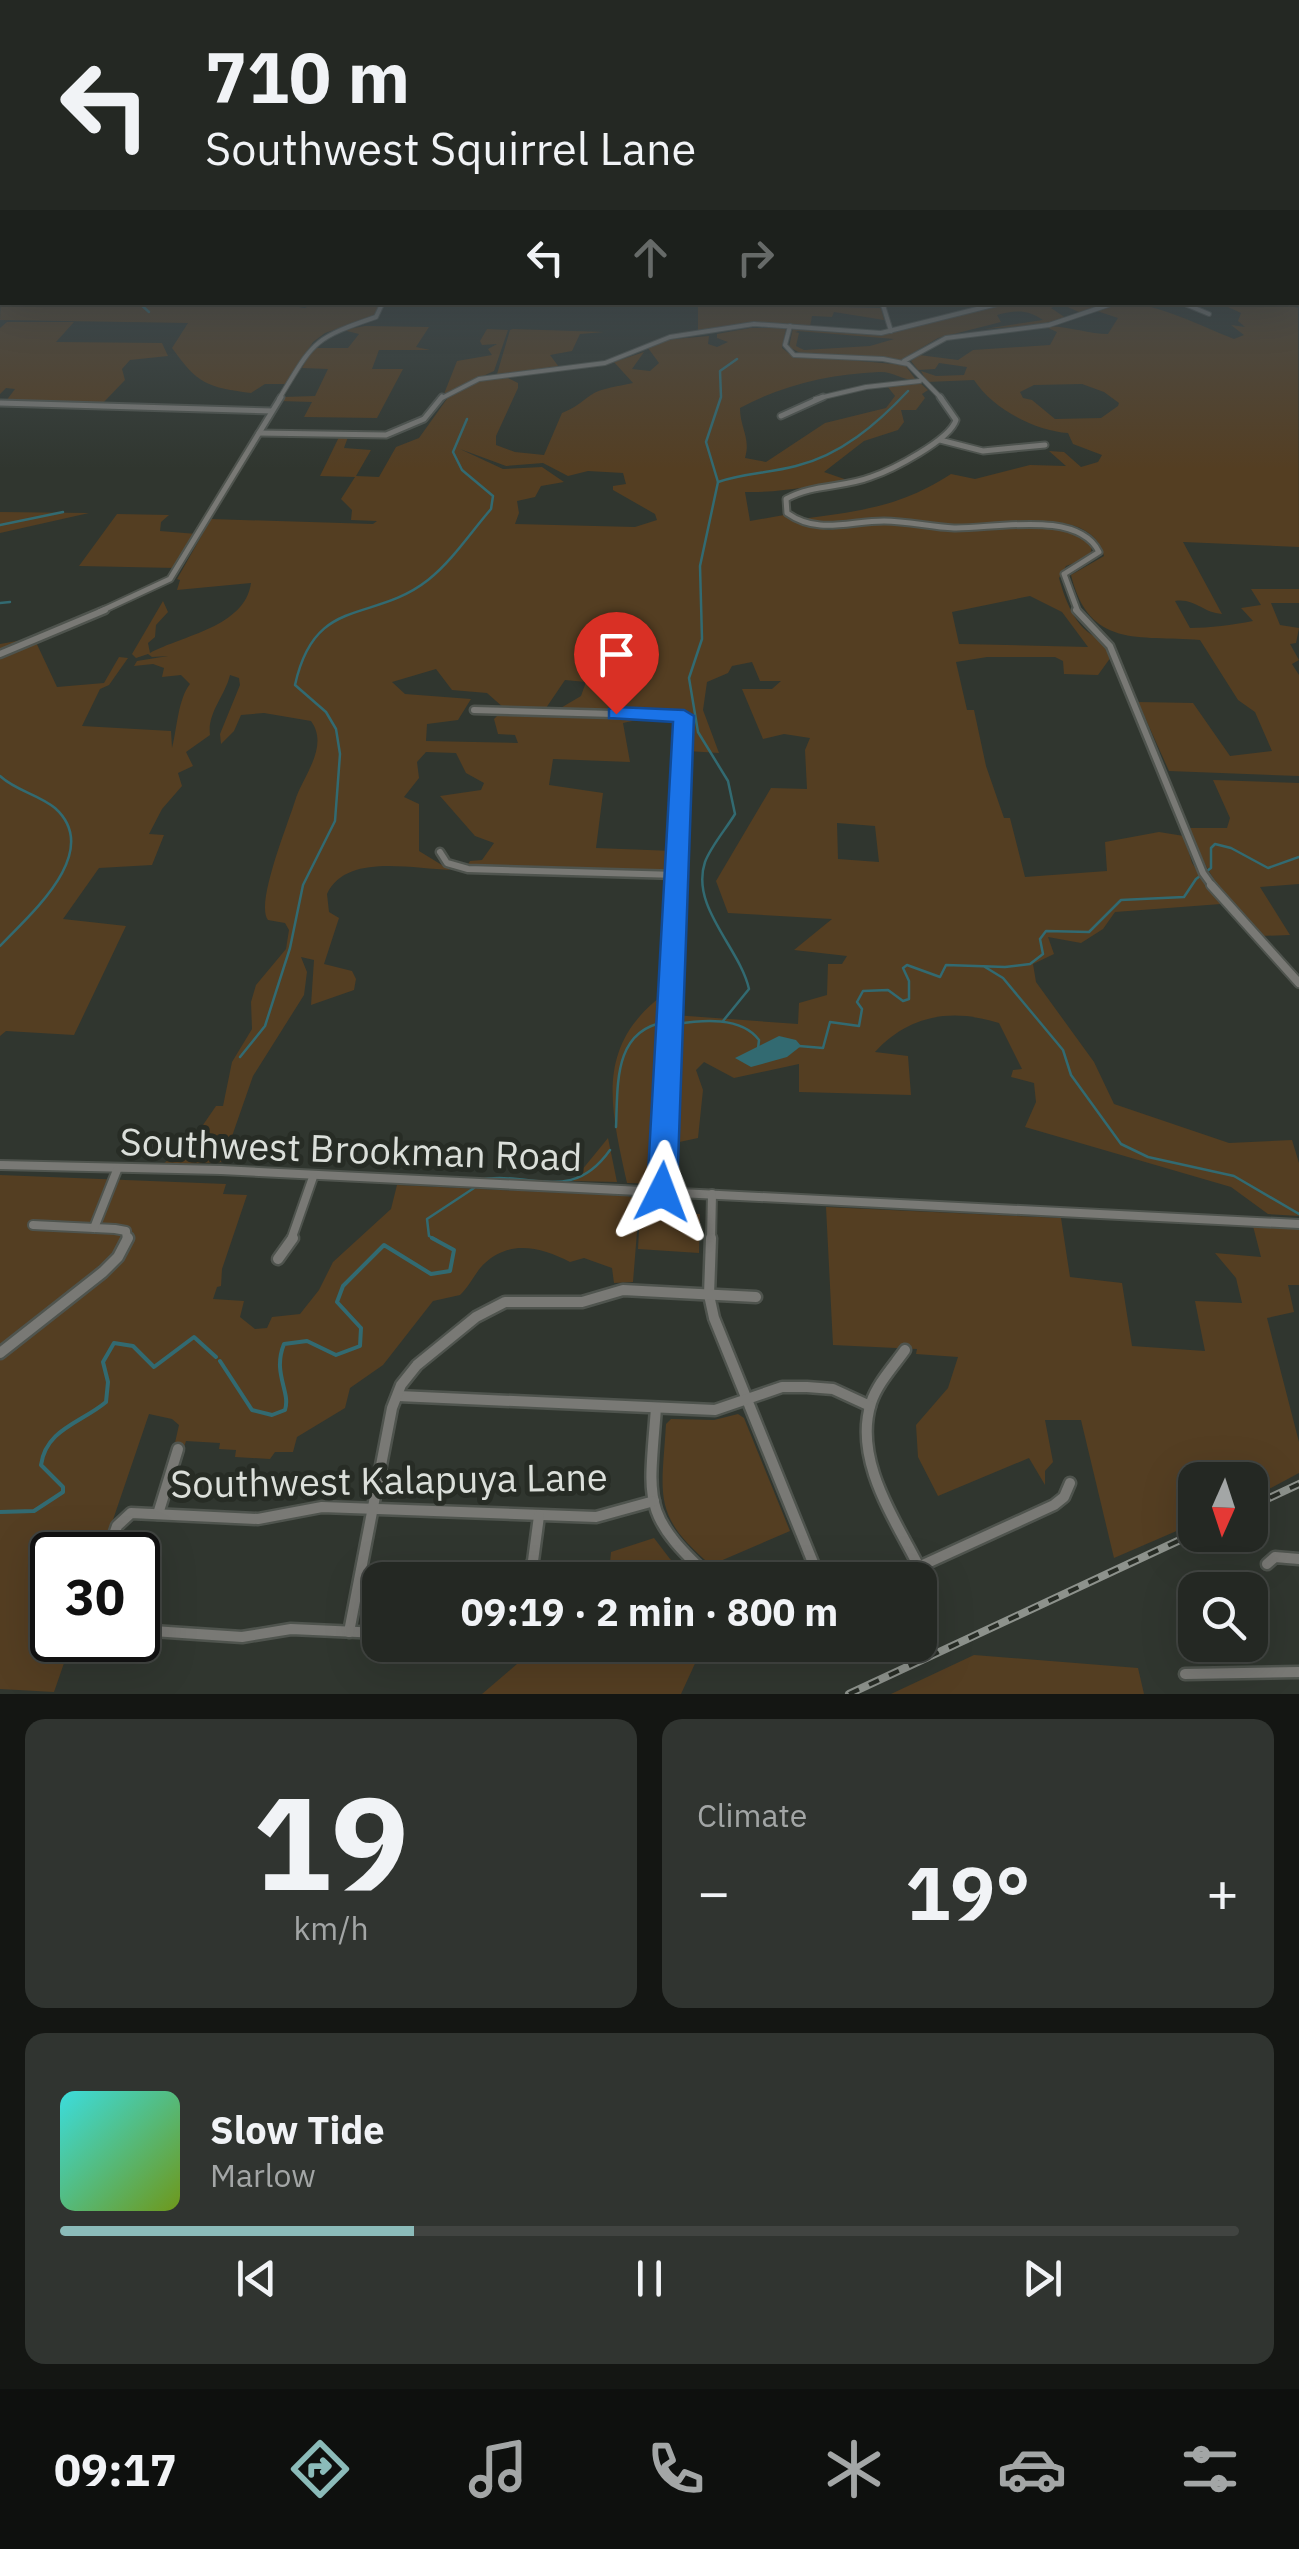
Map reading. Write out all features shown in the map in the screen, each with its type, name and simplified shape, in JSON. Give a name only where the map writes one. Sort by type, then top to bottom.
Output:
[{"type":"street","points":[[0,654],[166,583],[316,342],[336,330],[373,319],[382,311]]},
{"type":"street","points":[[885,311],[891,332]]},
{"type":"street","points":[[259,433],[386,435],[424,419],[444,396],[486,377],[605,363],[676,336],[754,324],[891,332],[971,311]]},
{"type":"street","points":[[902,362],[946,338],[1049,325],[1090,311]]},
{"type":"street","points":[[1202,311],[1209,314]]},
{"type":"street","points":[[790,326],[785,346],[794,355],[902,362],[914,368],[955,414],[953,430],[940,440],[870,478],[796,491],[786,499],[785,509],[804,523],[826,528],[878,521],[959,528],[1047,524],[1094,542],[1099,552],[1095,558],[1070,568],[1064,580],[1073,606],[1111,647],[1208,881],[1299,983]]},
{"type":"street","points":[[781,416],[832,394],[922,381]]},
{"type":"street","points":[[0,403],[272,411]]},
{"type":"street","points":[[940,440],[991,451],[1045,445]]},
{"type":"street","points":[[474,710],[684,716],[662,1192]]},
{"type":"street","points":[[440,852],[447,863],[468,869],[678,875]]},
{"type":"street","name":"Southwest Brookman Road","points":[[0,1165],[220,1170],[1299,1224]]},
{"type":"street","points":[[94,1228],[117,1170]]},
{"type":"street","points":[[278,1259],[296,1234],[313,1177]]},
{"type":"street","points":[[712,1194],[709,1294],[728,1358],[813,1562]]},
{"type":"street","points":[[0,1353],[26,1337],[112,1265],[126,1245],[128,1234],[33,1225]]},
{"type":"street","points":[[349,1632],[401,1385],[417,1366],[476,1317],[505,1302],[582,1302],[623,1290],[756,1296]]},
{"type":"street","points":[[905,1350],[870,1406],[870,1454],[917,1562]]},
{"type":"street","points":[[398,1396],[715,1410],[782,1387],[807,1387],[833,1390],[870,1406]]},
{"type":"street","points":[[656,1408],[654,1501],[664,1531],[694,1562]]},
{"type":"street","points":[[158,1514],[178,1449]]},
{"type":"street","points":[[930,1562],[1054,1505],[1064,1497],[1070,1482]]},
{"type":"street","name":"Southwest Kalapuya Lane","points":[[115,1532],[125,1516],[158,1514],[258,1519],[305,1508],[373,1508],[596,1516],[654,1501]]},
{"type":"street","points":[[531,1562],[539,1516]]},
{"type":"street","points":[[1267,1564],[1275,1558],[1299,1559]]},
{"type":"street","points":[[160,1631],[242,1637],[280,1629],[362,1632]]},
{"type":"street","points":[[1185,1674],[1299,1672]]},
{"type":"shaded area","points":[[0,311],[380,311],[325,333],[313,342],[286,384],[265,384],[251,393],[213,386],[189,369],[172,348],[188,323],[0,320]]},
{"type":"shaded area","points":[[698,311],[882,311],[884,320],[834,312],[832,317],[812,316],[810,327],[765,324],[698,334]]},
{"type":"shaded area","points":[[978,311],[1056,311],[1066,318],[1039,325],[984,329],[1043,320],[1021,312],[997,315],[1001,322],[938,338],[901,360],[804,355],[789,347],[793,328],[885,334]],"holes":[[[795,332],[894,339],[870,346],[804,350],[796,346],[799,333]]]},
{"type":"shaded area","points":[[1097,311],[1165,311],[1234,339],[1244,335],[1231,325],[1245,327],[1238,321],[1241,313],[1237,311],[1298,311],[1299,547],[1183,542],[1222,614],[1175,601],[1190,628],[1213,627],[1253,621],[1241,608],[1261,605],[1251,589],[1299,589],[1299,603],[1271,603],[1280,625],[1299,628],[1296,643],[1290,644],[1299,660],[1292,664],[1299,675],[1299,776],[1169,771],[1138,702],[1193,703],[1230,756],[1272,751],[1255,712],[1238,700],[1200,640],[1137,637],[1103,627],[1090,616],[1071,575],[1104,556],[1096,539],[1082,529],[1043,521],[964,526],[896,519],[801,519],[897,501],[951,474],[975,479],[1030,465],[1066,466],[1049,451],[1064,452],[1081,467],[1098,462],[1102,455],[1073,444],[1068,433],[1042,428],[1003,409],[974,380],[927,382],[921,371],[936,376],[964,375],[967,367],[939,363],[935,369],[918,370],[911,361],[919,355],[958,360],[973,350],[1050,345],[1057,332],[1046,327],[1108,334],[1118,318]],"holes":[[[1082,384],[1119,403],[1101,418],[1055,419],[1020,392],[1034,385]]]},
{"type":"shaded area","points":[[7,322],[74,322],[56,342],[162,343],[168,356],[130,360],[122,369],[125,380],[102,404],[6,401],[15,389],[6,388],[0,394],[0,328]]},
{"type":"shaded area","points":[[365,326],[429,327],[416,347],[430,350],[379,350],[372,369],[403,369],[377,418],[304,417],[312,402],[281,401],[284,397],[315,396],[328,369],[302,368],[313,348],[348,348],[359,334],[343,330]]},
{"type":"shaded area","points":[[750,328],[786,328],[782,348],[791,355],[905,365],[916,380],[884,372],[843,375],[807,382],[756,400],[740,408],[747,445],[745,458],[766,462],[825,423],[886,408],[895,396],[887,386],[920,383],[928,390],[922,394],[925,398],[916,410],[901,410],[904,422],[898,430],[864,441],[824,472],[850,481],[745,492],[750,521],[784,515],[803,526],[829,530],[877,523],[962,531],[1021,525],[1057,528],[1076,534],[1092,546],[1090,557],[1066,566],[1059,578],[1080,624],[1105,641],[1111,657],[1098,675],[1064,674],[1063,661],[1055,657],[987,657],[956,662],[967,710],[974,710],[986,766],[1004,818],[1010,818],[1025,877],[1107,871],[1105,842],[1159,832],[1184,836],[1192,863],[1221,904],[1115,912],[1103,929],[1081,943],[1048,937],[1054,954],[1033,964],[1036,982],[1094,1062],[1114,1104],[1229,1143],[1292,1140],[1299,1163],[1299,1216],[1268,1214],[1231,1187],[1025,1127],[1036,1102],[1034,1083],[1011,1077],[1013,1070],[1022,1069],[999,1023],[964,1016],[917,1023],[875,1052],[908,1056],[911,1095],[799,1092],[799,1064],[734,1078],[704,1062],[696,1070],[703,1090],[698,1138],[670,1144],[674,1015],[798,1024],[799,1003],[827,995],[828,964],[842,964],[847,956],[794,950],[832,919],[728,913],[716,881],[771,788],[807,789],[805,750],[810,738],[784,734],[763,739],[742,689],[772,689],[781,681],[760,681],[752,662],[732,666],[728,673],[707,682],[703,710],[719,753],[687,751],[689,711],[682,714],[559,709],[581,696],[586,682],[565,680],[546,708],[504,708],[487,693],[452,690],[436,669],[392,682],[405,694],[471,699],[458,720],[427,724],[426,741],[518,743],[515,735],[498,734],[494,719],[501,712],[680,717],[682,728],[661,719],[623,723],[630,762],[553,759],[549,785],[603,793],[596,848],[674,851],[674,874],[571,867],[467,866],[470,861],[482,860],[494,843],[475,836],[440,796],[481,790],[484,783],[466,773],[456,753],[426,752],[417,762],[419,778],[404,797],[419,804],[419,851],[450,870],[381,866],[349,873],[336,881],[327,894],[329,912],[339,918],[324,964],[352,971],[356,979],[354,990],[311,1005],[314,960],[301,957],[307,972],[304,995],[253,1076],[223,1162],[162,1165],[194,1138],[216,1106],[223,1106],[232,1062],[252,1029],[251,1002],[256,985],[286,949],[289,930],[285,923],[268,920],[266,898],[280,845],[318,741],[311,721],[264,713],[241,715],[234,731],[221,744],[220,734],[240,685],[239,678],[230,675],[211,719],[210,735],[186,752],[193,766],[178,773],[182,786],[162,809],[149,834],[164,835],[152,865],[99,868],[63,919],[126,926],[74,1035],[6,1031],[0,1036],[0,644],[34,638],[57,687],[104,683],[119,657],[128,658],[109,685],[100,689],[82,726],[171,731],[172,748],[180,706],[190,684],[181,675],[162,677],[164,668],[153,664],[134,666],[137,661],[168,656],[148,654],[136,658],[132,654],[163,601],[168,612],[156,625],[155,637],[148,643],[150,653],[225,620],[246,598],[251,583],[177,590],[177,579],[211,519],[373,524],[377,521],[351,520],[352,510],[341,499],[355,477],[320,476],[339,437],[348,437],[344,448],[371,450],[356,476],[379,477],[396,447],[419,438],[449,396],[482,380],[504,376],[518,383],[518,388],[496,436],[496,445],[544,455],[562,413],[595,393],[633,383],[614,362],[644,352],[632,369],[650,371],[659,363],[648,348],[663,340],[709,336],[708,344],[717,347],[728,342],[717,338],[717,334]],"holes":[[[460,449],[506,466],[543,463],[568,476],[588,471],[623,473],[626,484],[613,486],[613,490],[655,514],[657,520],[635,527],[515,524],[519,513],[517,501],[535,497],[541,486],[564,482],[542,467],[503,469]],[[1030,596],[1062,612],[1088,647],[959,644],[952,612]],[[837,823],[875,826],[879,862],[838,859]]]},
{"type":"shaded area","points":[[487,329],[508,330],[494,371],[444,394],[457,361],[492,355],[488,349],[497,344],[482,345],[480,341]]},
{"type":"shaded area","points":[[510,330],[604,332],[580,334],[572,351],[550,355],[559,367],[497,374]]},
{"type":"shaded area","points":[[0,512],[89,513],[0,533]]},
{"type":"shaded area","points":[[117,514],[169,515],[161,522],[160,531],[197,534],[176,568],[79,566]]},
{"type":"shaded area","points":[[1213,780],[1299,783],[1299,884],[1260,887],[1290,935],[1261,936],[1203,861],[1190,828],[1227,828],[1230,818]]},
{"type":"shaded area","points":[[667,992],[668,1060],[659,1184],[627,1183],[616,1128],[613,1078],[628,1033]]},
{"type":"shaded area","points":[[608,1138],[617,1182],[573,1181]]},
{"type":"shaded area","points":[[0,1175],[226,1184],[223,1194],[247,1195],[222,1269],[221,1286],[213,1299],[244,1301],[240,1317],[255,1329],[267,1328],[272,1317],[300,1314],[319,1290],[333,1262],[391,1209],[397,1185],[628,1196],[645,1202],[644,1207],[639,1207],[633,1282],[614,1283],[612,1268],[584,1258],[570,1262],[527,1248],[495,1255],[460,1295],[433,1301],[383,1365],[350,1388],[345,1408],[297,1437],[293,1452],[275,1452],[270,1459],[235,1457],[236,1450],[219,1449],[220,1443],[186,1441],[184,1447],[174,1447],[179,1425],[172,1419],[149,1414],[109,1532],[30,1532],[30,1662],[64,1662],[54,1692],[0,1689]]},
{"type":"shaded area","points":[[826,1207],[1061,1218],[1070,1277],[1122,1283],[1132,1346],[1205,1351],[1195,1301],[1242,1303],[1236,1278],[1215,1253],[1261,1257],[1253,1226],[1299,1229],[1299,1285],[1288,1285],[1294,1312],[1267,1318],[1299,1442],[1299,1473],[1268,1489],[1268,1462],[1178,1462],[1178,1530],[1114,1558],[1081,1420],[1045,1420],[1053,1462],[1045,1471],[1045,1485],[1029,1458],[938,1496],[918,1457],[916,1425],[948,1388],[958,1357],[916,1354],[917,1349],[833,1345]]},
{"type":"shaded area","points":[[640,1211],[700,1214],[699,1253],[638,1249]]},
{"type":"shaded area","points":[[738,1414],[744,1418],[790,1531],[718,1562],[708,1562],[669,1517],[664,1502],[663,1469],[666,1424],[671,1419],[714,1420]]},
{"type":"shaded area","points":[[654,1538],[674,1562],[610,1562],[611,1552]]},
{"type":"shaded area","points":[[974,1655],[1138,1668],[1144,1694],[891,1694]]},
{"type":"shaded area","points":[[519,1662],[696,1662],[681,1694],[482,1694]]},
{"type":"water","points":[[779,1036],[796,1040],[801,1046],[787,1057],[751,1067],[735,1058]]},
{"type":"waterway","points":[[718,482],[706,442],[721,397],[720,371],[737,359]]},
{"type":"waterway","points":[[718,482],[796,466],[828,454],[871,426],[908,391]]},
{"type":"waterway","points":[[240,1057],[265,1026],[290,948],[303,885],[335,821],[340,754],[336,729],[326,712],[295,685],[304,656],[316,636],[331,623],[407,593],[428,580],[491,509],[493,496],[462,470],[453,452],[467,419]]},
{"type":"waterway","points":[[718,482],[700,566],[702,639],[689,678],[698,732],[728,781],[735,814],[708,856],[702,879],[710,911],[749,989],[723,1021]]},
{"type":"waterway","points":[[0,525],[63,512]]},
{"type":"waterway","points":[[0,603],[10,602]]},
{"type":"waterway","points":[[0,776],[55,808],[68,825],[71,844],[57,882],[0,946]]},
{"type":"waterway","points":[[799,1046],[823,1048],[830,1022],[859,1026],[862,1009],[857,1002],[863,991],[888,990],[903,1001],[909,999],[909,981],[903,968],[907,965],[940,977],[946,965],[1030,964],[1043,954],[1040,939],[1046,931],[1089,932],[1121,900],[1184,897],[1196,879],[1211,868],[1211,848],[1215,844],[1268,868],[1299,857]]},
{"type":"waterway","points":[[985,967],[1003,978],[1063,1050],[1071,1075],[1121,1144],[1148,1157],[1234,1176],[1299,1214]]},
{"type":"waterway","points":[[616,1127],[619,1078],[627,1048],[648,1027],[665,1022]]},
{"type":"waterway","points":[[676,1024],[732,1023],[751,1032],[759,1040],[758,1049]]},
{"type":"waterway","points":[[477,1180],[565,1181],[595,1167],[610,1150]]},
{"type":"waterway","points":[[437,1240],[429,1236],[427,1219],[474,1188]]},
{"type":"waterway","points":[[220,1361],[252,1410],[272,1415],[285,1410],[280,1364],[284,1344],[307,1341],[336,1355],[360,1346],[361,1328],[337,1302],[343,1286],[384,1245],[431,1274],[450,1271],[454,1250],[432,1238]]},
{"type":"waterway","points":[[0,1512],[34,1511],[63,1492],[63,1487],[41,1465],[44,1453],[57,1435],[106,1402],[108,1382],[103,1362],[114,1343],[133,1346],[154,1367],[194,1337],[216,1357]]},
{"type":"railway","points":[[1268,1499],[1299,1484]]},
{"type":"railway","points":[[849,1694],[1178,1541]]},
{"type":"route","points":[[616,714],[684,716],[662,1192]]}]
